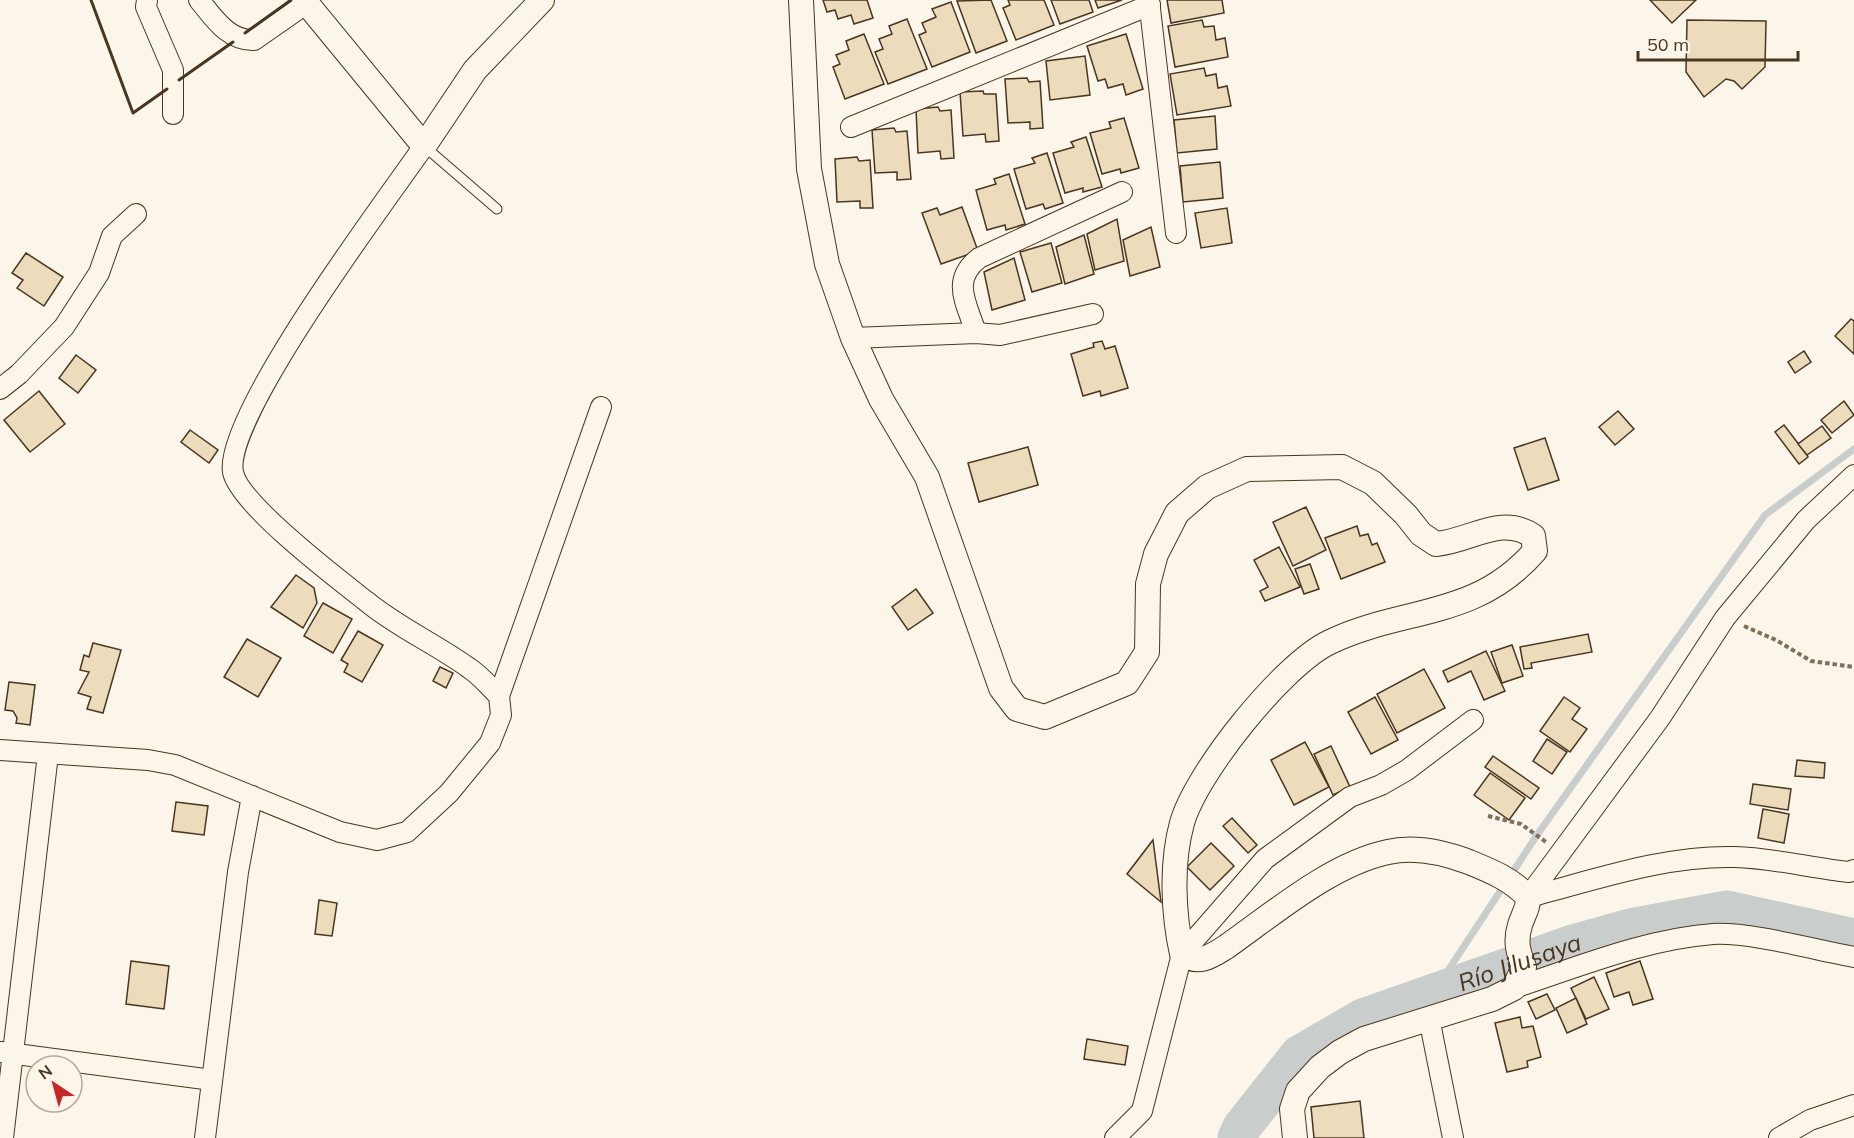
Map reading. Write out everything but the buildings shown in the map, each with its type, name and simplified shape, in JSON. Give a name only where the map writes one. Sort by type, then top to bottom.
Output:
[{"type":"street","points":[[147,0],[146,7],[173,70],[173,114]]},
{"type":"street","points":[[199,0],[228,33],[244,40],[254,40],[305,1],[424,146]]},
{"type":"street","points":[[499,696],[471,669],[369,604],[288,539],[244,492],[233,473],[236,451],[246,422],[302,320],[475,70],[542,0]]},
{"type":"street","points":[[801,0],[809,169],[827,264],[853,338],[881,399],[927,477],[1001,688],[1017,709],[1045,717],[1128,682],[1147,652],[1148,584],[1156,554],[1177,513],[1206,487],[1247,469],[1342,467],[1373,483],[1406,515],[1421,534],[1436,544],[1453,543],[1504,527],[1519,526],[1533,536],[1535,551],[1527,560],[1482,593],[1449,608],[1365,628],[1328,642],[1297,663],[1258,706],[1199,785],[1182,822],[1176,855],[1176,908],[1182,954],[1142,1111],[1115,1138]]},
{"type":"street","points":[[851,127],[1150,2],[1176,233]]},
{"type":"street","points":[[976,333],[962,286],[965,269],[979,258],[1122,192]]},
{"type":"street","points":[[0,389],[19,374],[64,327],[99,273],[112,236],[136,214]]},
{"type":"street","points":[[853,338],[976,333],[1000,335],[1093,314]]},
{"type":"street","points":[[0,750],[148,760],[175,765],[340,832],[377,840],[406,832],[449,793],[490,743],[501,715],[499,696],[601,407]]},
{"type":"street","points":[[1513,885],[1660,718],[1725,618],[1806,520],[1854,475]]},
{"type":"street","points":[[1182,954],[1265,858],[1350,797],[1381,785],[1407,770],[1473,720]]},
{"type":"street","points":[[3,1138],[6,1052],[48,754]]},
{"type":"street","points":[[205,1138],[238,872],[252,796]]},
{"type":"street","points":[[1182,954],[1193,961],[1206,959],[1348,866],[1389,851],[1424,850],[1459,859],[1513,885],[1671,861],[1733,857],[1774,859],[1849,872],[1854,870]]},
{"type":"street","points":[[1295,1138],[1292,1109],[1298,1091],[1320,1067],[1364,1039],[1492,999],[1518,967],[1517,936],[1527,910],[1513,885]]},
{"type":"street","points":[[1518,967],[1589,963],[1662,943],[1714,934],[1742,936],[1854,957]]},
{"type":"street","points":[[1429,1018],[1453,1138]]},
{"type":"street","points":[[6,1052],[212,1080]]},
{"type":"street","points":[[1779,1138],[1810,1120],[1854,1105]]},
{"type":"lane","points":[[424,146],[497,209]]},
{"type":"path","points":[[1725,618],[1776,640],[1811,661],[1854,667]]},
{"type":"path","points":[[1488,816],[1509,820],[1542,838]]},
{"type":"waterway","points":[[1432,995],[1537,835],[1765,515],[1854,449]]},
{"type":"waterway","name":"Río Jilusaya","points":[[1237,1138],[1242,1127],[1299,1055],[1363,1018],[1573,944],[1630,928],[1727,910],[1854,938]]},
{"type":"wall","points":[[91,0],[133,113],[167,89]]},
{"type":"wall","points":[[245,33],[291,0]]},
{"type":"wall","points":[[179,80],[233,42]]}]
